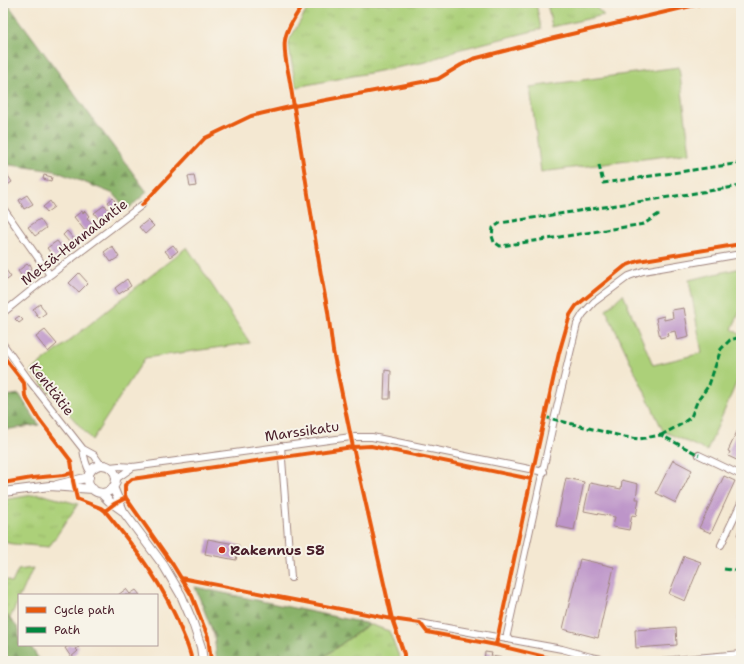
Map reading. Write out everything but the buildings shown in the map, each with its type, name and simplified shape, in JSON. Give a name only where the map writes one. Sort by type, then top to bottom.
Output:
[{"type":"street","name":"Metsä-Hennalantie","points":[[3,313],[142,205]]},
{"type":"street","points":[[3,208],[50,275]]},
{"type":"street","points":[[506,639],[544,472],[554,420],[577,324],[583,314],[594,302],[629,276],[642,271],[741,254]]},
{"type":"street","name":"Kenttätie","points":[[3,344],[28,379],[83,449]]},
{"type":"street","name":"Marssikatu","points":[[110,467],[133,467],[352,437],[372,437],[544,472]]},
{"type":"street","points":[[281,446],[291,578]]},
{"type":"street","points":[[83,449],[94,455],[101,465]]},
{"type":"street","points":[[83,449],[90,475]]},
{"type":"street","points":[[699,455],[741,475]]},
{"type":"street","points":[[101,493],[110,490],[116,479],[115,474],[110,467],[101,465],[93,469],[90,475],[90,485],[93,489],[101,493],[123,511]]},
{"type":"street","points":[[116,479],[133,467]]},
{"type":"street","points":[[3,492],[50,486],[90,475]]},
{"type":"street","points":[[50,486],[93,489]]},
{"type":"street","points":[[113,487],[123,511],[164,566],[181,595],[193,623],[201,648],[203,661]]},
{"type":"street","points":[[721,545],[741,503]]},
{"type":"street","points":[[420,623],[562,649],[612,661]]},
{"type":"street","points":[[662,661],[741,654]]},
{"type":"green space","points":[[3,3],[7,3],[147,192],[127,210],[114,194],[55,171],[3,164]]},
{"type":"green space","points":[[311,3],[536,3],[541,29],[457,50],[426,62],[296,87],[288,42]]},
{"type":"green space","points":[[547,3],[591,3],[604,15],[552,27]]},
{"type":"green space","points":[[679,67],[690,153],[541,172],[530,87]]},
{"type":"green space","points":[[187,247],[250,343],[145,358],[92,440],[31,371]]},
{"type":"green space","points":[[741,268],[741,309],[732,329],[741,335],[741,372],[707,451],[663,431],[606,310],[623,294],[653,365],[702,353],[689,280]]},
{"type":"green space","points":[[5,386],[7,396],[19,394],[39,425],[3,430],[3,387]]},
{"type":"green space","points":[[39,494],[78,504],[49,547],[3,542],[3,500]]},
{"type":"green space","points":[[33,568],[21,594],[18,594],[18,601],[10,618],[3,611],[3,578],[12,583],[18,570]]},
{"type":"green space","points":[[195,587],[369,624],[318,661],[217,661],[214,635]]},
{"type":"green space","points":[[3,611],[18,628],[18,646],[31,646],[40,661],[8,661],[6,652],[3,648]]},
{"type":"green space","points":[[369,624],[389,631],[400,661],[318,661]]},
{"type":"marked path","points":[[599,165],[603,183],[741,163]]},
{"type":"marked path","points":[[659,214],[644,224],[508,245],[500,246],[494,242],[492,236],[493,228],[500,223],[741,186]]},
{"type":"marked path","points":[[661,435],[680,425],[691,417],[697,402],[709,385],[721,349],[730,340],[741,337]]},
{"type":"marked path","points":[[544,417],[625,437],[639,439],[661,435],[699,455]]},
{"type":"marked path","points":[[724,569],[741,571]]},
{"type":"cycle path","points":[[304,3],[286,35],[285,56],[328,312],[333,351],[392,619],[404,654],[404,661]]},
{"type":"cycle path","points":[[142,205],[205,138],[251,116],[294,106],[438,79],[473,59],[550,39],[704,3]]},
{"type":"cycle path","points":[[531,479],[559,353],[570,315],[576,306],[625,266],[638,261],[741,244]]},
{"type":"cycle path","points":[[3,356],[24,383],[25,396],[39,419],[71,461],[77,499],[105,511],[138,553],[167,599],[185,639],[192,661]]},
{"type":"cycle path","points":[[105,511],[114,504],[126,498],[125,485],[132,479],[353,447],[371,446],[531,479],[496,645]]},
{"type":"cycle path","points":[[3,483],[72,473]]},
{"type":"cycle path","points":[[126,498],[173,565],[192,596],[208,637],[211,661]]},
{"type":"cycle path","points":[[181,578],[392,619],[420,623],[427,632],[496,645],[562,661]]},
{"type":"place","name":"Rakennus 58","points":[[222,550]]}]
